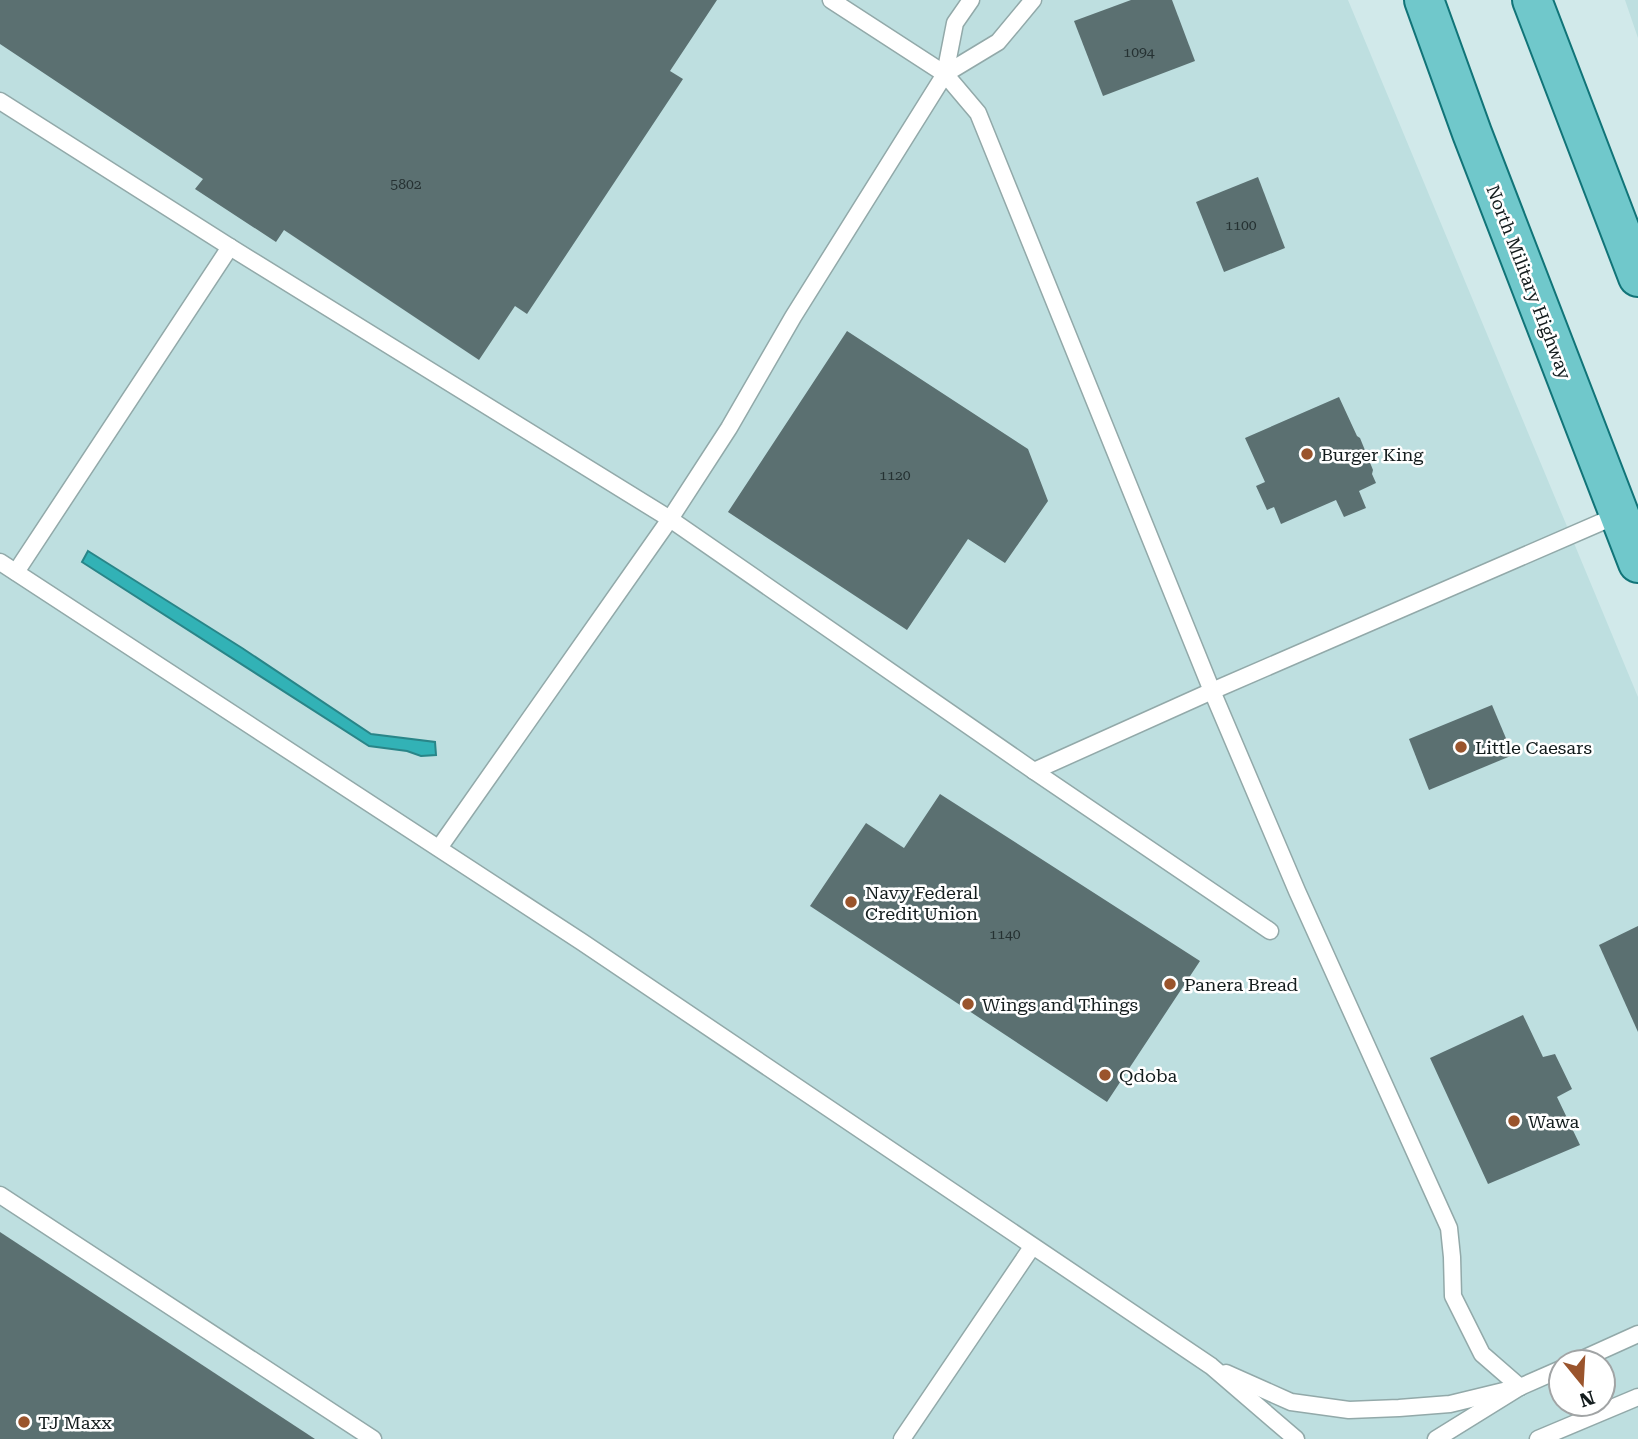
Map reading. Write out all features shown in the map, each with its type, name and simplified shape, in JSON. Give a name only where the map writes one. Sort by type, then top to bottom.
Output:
[{"type":"main road","name":"North Military Highway","points":[[1424,0],[1472,133],[1638,563]]},
{"type":"main road","points":[[1532,0],[1638,277]]},
{"type":"lane","points":[[831,0],[945,74],[978,113],[1212,691],[1297,891],[1449,1228],[1453,1296],[1482,1354],[1520,1387]]},
{"type":"lane","points":[[439,848],[670,519],[730,428],[806,297],[945,74],[955,23],[971,0]]},
{"type":"lane","points":[[945,74],[998,42],[1033,0]]},
{"type":"lane","points":[[0,100],[230,247],[670,519],[1270,931]]},
{"type":"lane","points":[[16,572],[230,247]]},
{"type":"lane","points":[[1034,771],[1618,516]]},
{"type":"lane","points":[[0,562],[582,942],[1211,1366],[1296,1439]]},
{"type":"lane","points":[[0,1195],[373,1439]]},
{"type":"lane","points":[[902,1439],[1032,1247]]},
{"type":"lane","points":[[1607,1348],[1638,1334]]},
{"type":"lane","points":[[1211,1366],[1291,1402],[1349,1410],[1450,1404],[1520,1387]]},
{"type":"lane","points":[[1436,1439],[1520,1387],[1547,1375]]},
{"type":"lane","points":[[1538,1439],[1638,1397]]},
{"type":"shaded area","points":[[0,0],[1348,0],[1638,697],[1638,1439],[0,1439]]},
{"type":"shaded area","points":[[1625,0],[1638,0],[1638,38]]},
{"type":"water","points":[[88,551],[242,648],[371,734],[435,742],[436,755],[421,756],[407,751],[369,746],[82,562]]},
{"type":"building","points":[[0,0],[717,0],[670,71],[683,79],[527,314],[515,306],[479,360],[284,230],[276,242],[195,189],[203,179],[0,44]]},
{"type":"building","points":[[1131,0],[1172,0],[1195,61],[1103,96],[1074,21]]},
{"type":"building","points":[[1258,177],[1285,248],[1224,272],[1196,202]]},
{"type":"building","points":[[847,331],[1028,449],[1048,501],[1005,563],[968,539],[907,630],[728,512]]},
{"type":"building","points":[[1339,397],[1373,470],[1376,483],[1359,491],[1366,508],[1344,517],[1336,500],[1281,524],[1274,507],[1267,510],[1256,486],[1265,482],[1245,438]]},
{"type":"building","name":"Little Caesars","points":[[1492,705],[1513,755],[1429,790],[1409,739]]},
{"type":"building","points":[[940,794],[1200,961],[1107,1102],[810,906],[866,823],[904,848]]},
{"type":"building","points":[[1638,926],[1638,1032],[1599,945]]},
{"type":"building","name":"Wawa","points":[[1523,1015],[1543,1057],[1555,1054],[1572,1089],[1557,1097],[1580,1145],[1488,1184],[1430,1058]]},
{"type":"building","points":[[0,1232],[315,1439],[0,1439]]},
{"type":"place","name":"Burger King","points":[[1307,454]]},
{"type":"place","name":"Little Caesars","points":[[1461,747]]},
{"type":"place","name":"Navy Federal Credit Union","points":[[851,902]]},
{"type":"place","name":"Panera Bread","points":[[1170,984]]},
{"type":"place","name":"Wings and Things","points":[[968,1004]]},
{"type":"place","name":"Qdoba","points":[[1105,1075]]},
{"type":"place","name":"Wawa","points":[[1514,1121]]},
{"type":"place","name":"TJ Maxx","points":[[24,1422]]}]
